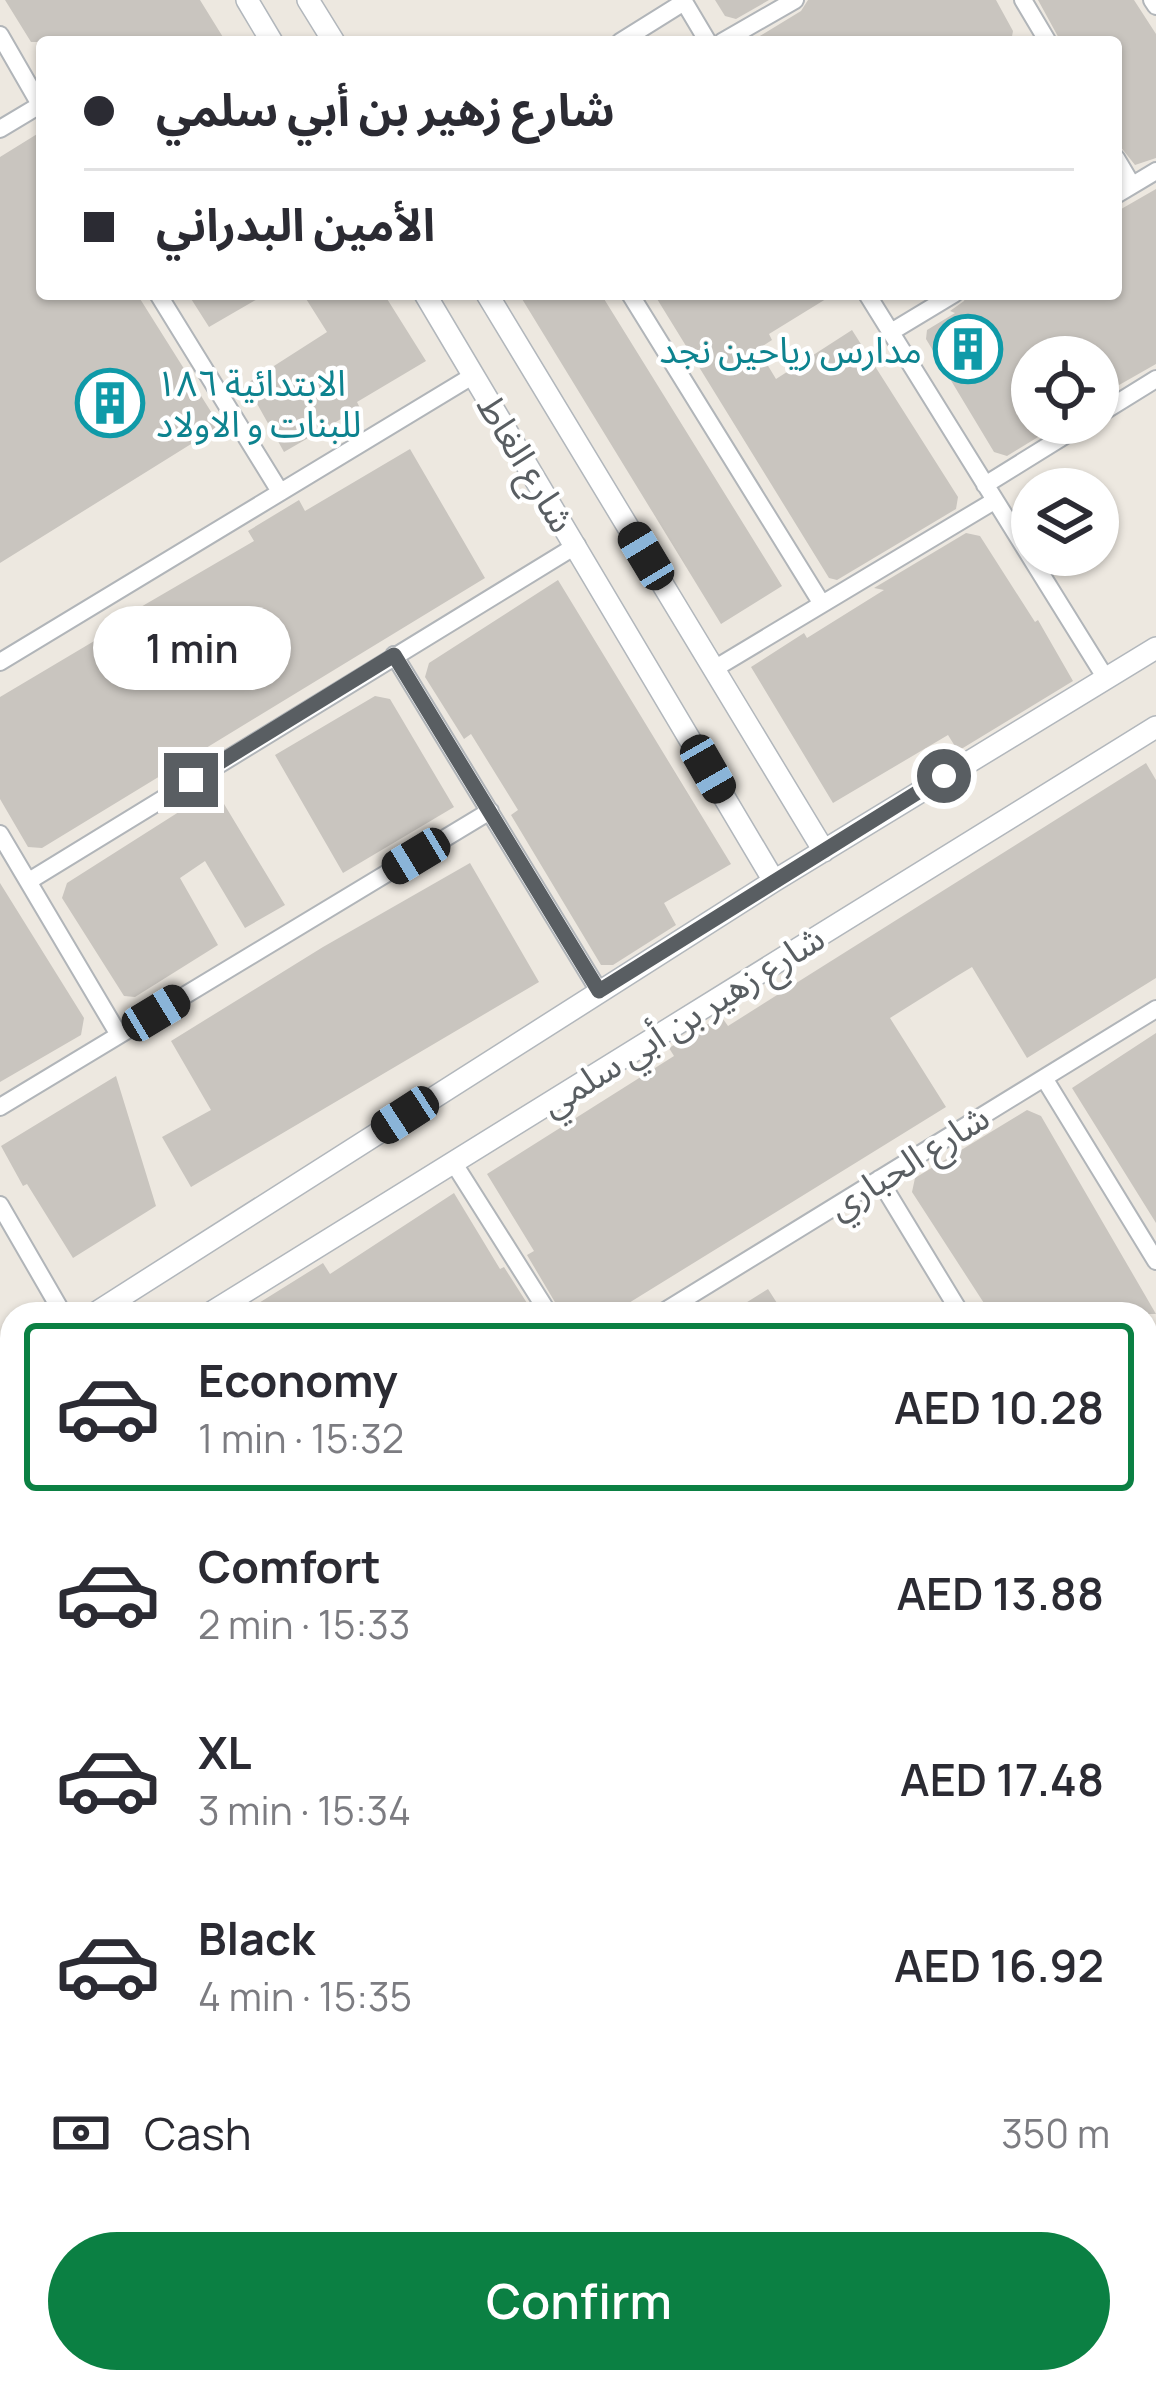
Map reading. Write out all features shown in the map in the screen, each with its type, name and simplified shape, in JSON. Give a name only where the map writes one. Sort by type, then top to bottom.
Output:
[{"type":"street","points":[[247,0],[268,36]]},
{"type":"street","points":[[308,0],[330,36]]},
{"type":"street","points":[[732,36],[795,0]]},
{"type":"street","points":[[1022,0],[1044,36]]},
{"type":"street","points":[[629,36],[684,1],[704,36]]},
{"type":"street","points":[[0,35],[36,97]]},
{"type":"street","points":[[0,129],[36,109]]},
{"type":"street","points":[[1124,190],[1156,171]]},
{"type":"street","points":[[162,300],[279,490]]},
{"type":"street","name":"شارع الغاط","points":[[429,300],[774,880]]},
{"type":"street","name":"شارع الغاط","points":[[491,300],[824,851]]},
{"type":"street","points":[[634,300],[822,604]]},
{"type":"street","points":[[871,300],[1105,677]]},
{"type":"street","points":[[891,332],[944,300]]},
{"type":"street","points":[[0,662],[474,375]]},
{"type":"street","points":[[1119,402],[1156,379]]},
{"type":"street","points":[[714,669],[822,604],[1056,444]]},
{"type":"street","points":[[29,881],[577,545]]},
{"type":"street","name":"شارع زهير بن أبي سلمي","points":[[113,1302],[774,880],[1156,648]]},
{"type":"street","points":[[394,655],[599,991]]},
{"type":"street","name":"شارع زهير بن أبي سلمي","points":[[227,1302],[1156,727]]},
{"type":"street","points":[[0,1107],[490,812]]},
{"type":"street","points":[[0,834],[119,1035]]},
{"type":"street","name":"شارع الحباري","points":[[680,1302],[1156,1009]]},
{"type":"street","points":[[1044,1078],[1156,1262]]},
{"type":"street","points":[[453,1162],[541,1302]]},
{"type":"street","points":[[879,1179],[954,1302]]},
{"type":"street","points":[[0,1205],[56,1302]]},
{"type":"building","points":[[5,0],[200,0],[222,36],[36,36],[36,42],[31,42]]},
{"type":"building","points":[[715,0],[769,0],[736,19],[725,16]]},
{"type":"building","points":[[808,0],[996,0],[1013,31],[1012,36],[760,36],[801,11]]},
{"type":"building","points":[[1038,0],[1134,0],[1156,34],[1156,158],[1135,165],[1122,149],[1122,36],[1058,36]]},
{"type":"building","name":"الابتدائية ١٨٦ للبنات و الاولاد","points":[[36,135],[36,300],[141,300],[220,426],[0,563],[0,157]]},
{"type":"building","points":[[1156,189],[1156,364],[1119,385],[1119,336],[1011,336],[1011,444],[1027,444],[1007,456],[994,452],[926,339],[927,330],[955,313],[950,311],[964,300],[1122,300],[1122,209]]},
{"type":"building","points":[[192,300],[256,300],[209,327]]},
{"type":"building","points":[[307,300],[388,300],[426,361],[357,402],[360,408],[284,452],[246,384],[327,332]]},
{"type":"building","points":[[523,300],[605,300],[782,586],[721,624]]},
{"type":"building","points":[[658,300],[824,300],[769,334],[772,340],[758,349],[776,379],[852,330],[958,497],[956,509],[837,580],[829,578]]},
{"type":"building","points":[[410,449],[485,578],[42,848],[28,847],[0,799],[0,697],[106,634],[103,629],[254,541],[248,531],[299,500],[305,511]]},
{"type":"building","points":[[966,533],[980,536],[1073,681],[958,751],[948,735],[833,803],[751,667],[804,633],[807,638],[884,590],[874,588]]},
{"type":"building","points":[[558,580],[731,864],[664,903],[676,925],[613,965],[601,965],[511,815],[518,810],[471,734],[464,739],[425,677],[429,663]]},
{"type":"building","points":[[375,696],[390,699],[454,807],[343,873],[275,755]]},
{"type":"building","points":[[1146,763],[1156,780],[1156,978],[1027,1058],[972,967],[890,1018],[946,1107],[630,1302],[555,1302],[527,1255],[534,1251],[487,1174],[674,1056],[669,1048],[721,1016],[728,1026]]},
{"type":"building","points":[[215,789],[285,905],[245,928],[205,861],[180,878],[218,945],[135,997],[124,996],[62,898],[67,883]]},
{"type":"building","points":[[470,863],[539,982],[191,1187],[162,1137],[211,1110],[171,1041]]},
{"type":"building","points":[[0,883],[84,1018],[81,1035],[0,1082]]},
{"type":"building","points":[[1156,1033],[1156,1223],[1072,1088]]},
{"type":"building","points":[[116,1076],[156,1206],[73,1258],[1,1146]]},
{"type":"building","points":[[1027,1110],[1041,1116],[1149,1302],[983,1302],[912,1192],[915,1178]]},
{"type":"building","points":[[454,1193],[500,1269],[504,1267],[526,1302],[260,1302],[323,1263],[330,1274]]},
{"type":"building","points":[[768,1289],[776,1302],[747,1302]]},
{"type":"place","name":"مدارس رياحين نجد","points":[[968,349]]},
{"type":"place","name":"الابتدائية ١٨٦ للبنات و الاولاد","points":[[110,403]]},
{"type":"route","points":[[191,780],[394,655],[599,991],[944,776]]}]
